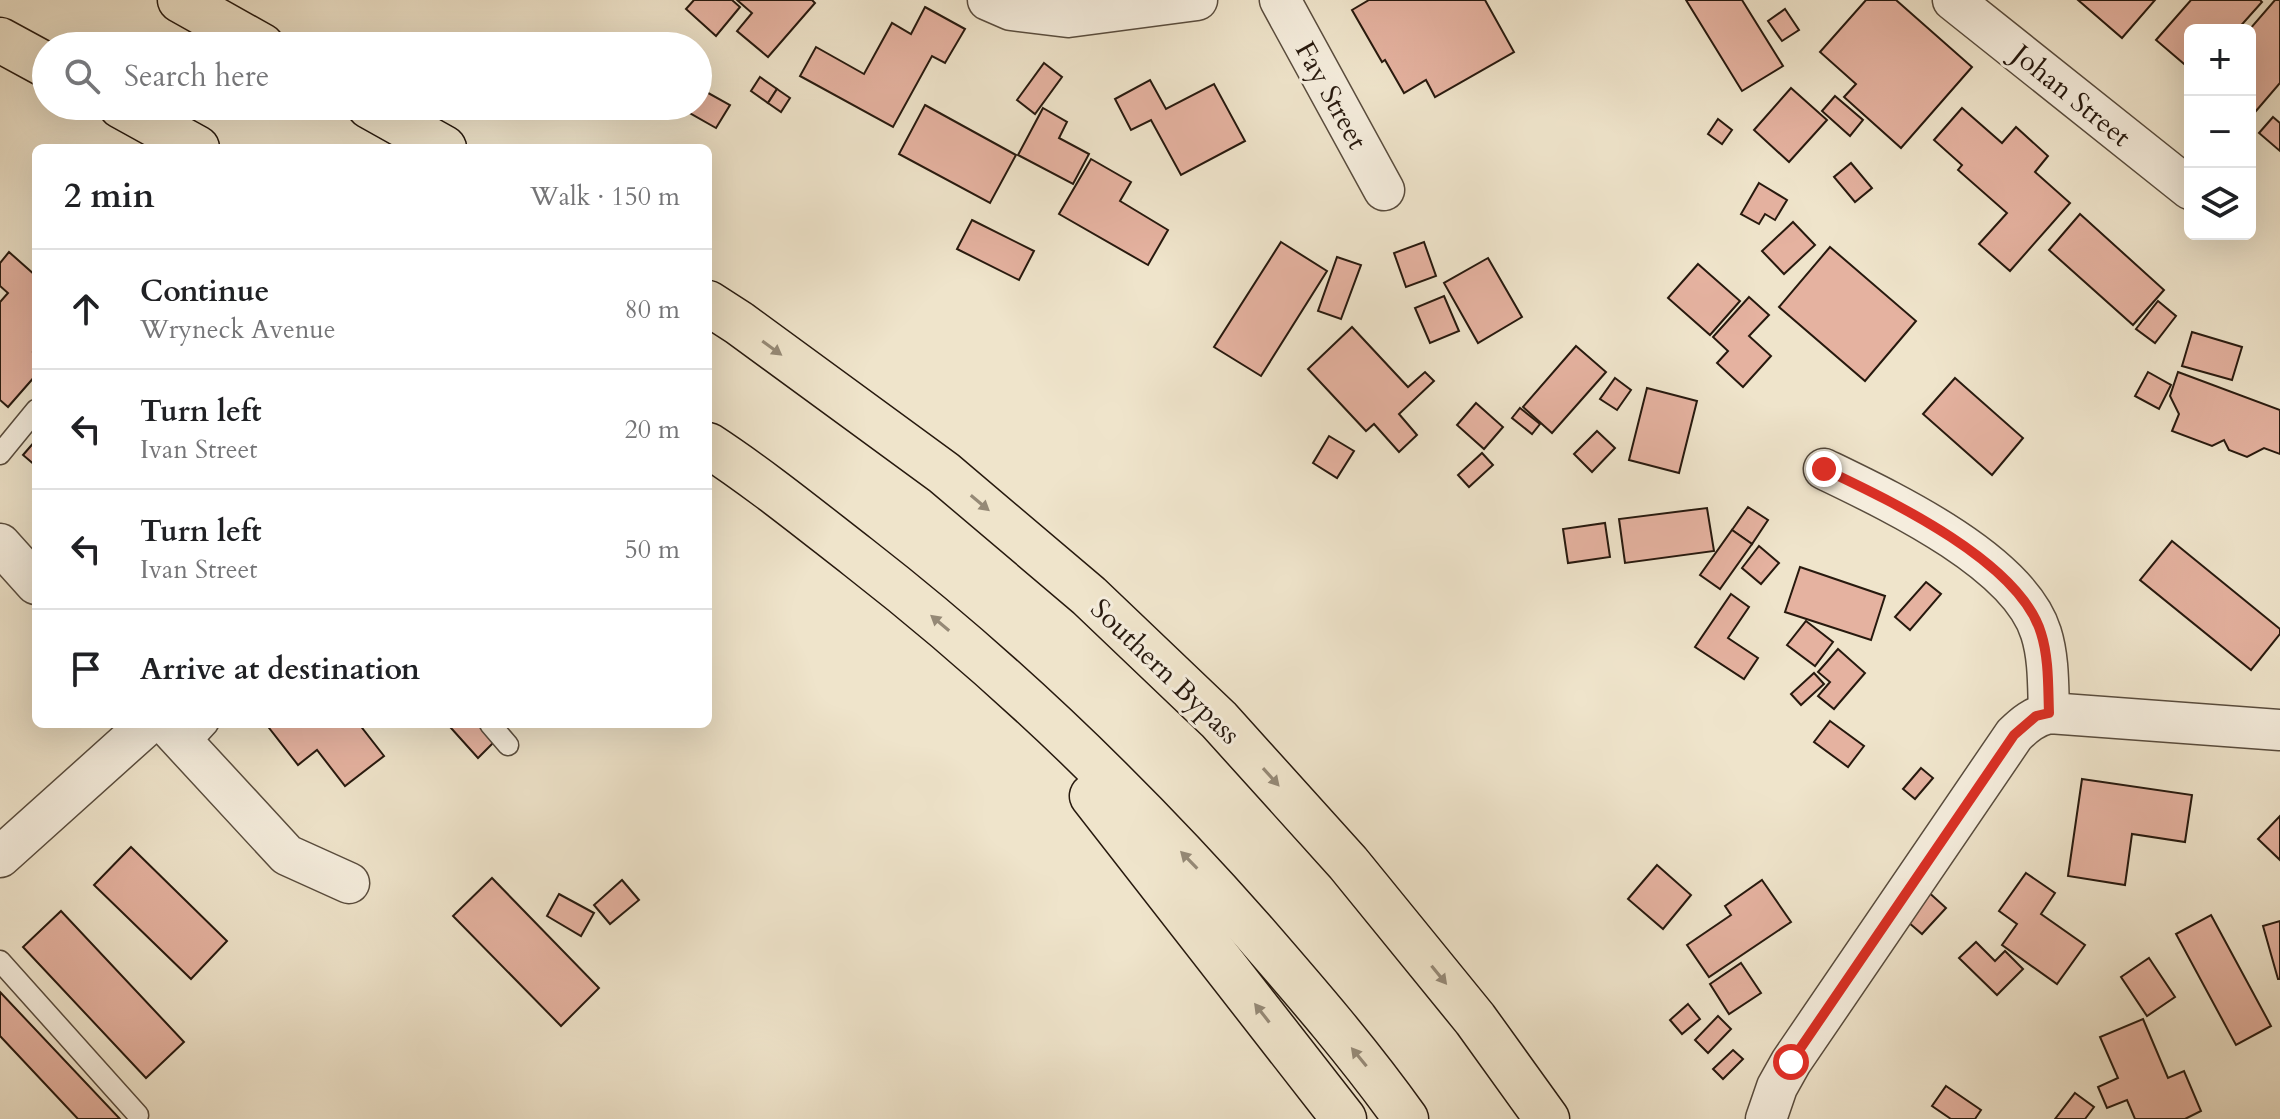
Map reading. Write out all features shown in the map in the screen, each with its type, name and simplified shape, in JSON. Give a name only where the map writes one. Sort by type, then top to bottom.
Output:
[{"type":"highway","points":[[180,0],[237,32]]},
{"type":"highway","points":[[0,40],[32,57]]},
{"type":"highway","points":[[146,120],[190,144]]},
{"type":"highway","points":[[394,120],[437,144]]},
{"type":"highway","name":"Southern Bypass","points":[[712,306],[944,473],[1089,596],[1219,720],[1348,863],[1475,1019],[1547,1119]]},
{"type":"highway","points":[[712,448],[899,589],[984,661],[1112,780],[1196,866],[1302,987],[1406,1119]]},
{"type":"highway","points":[[984,661],[1344,1119]]},
{"type":"street","points":[[988,0],[1011,10],[1068,17],[1197,0]]},
{"type":"street","name":"Fay Street","points":[[1280,0],[1384,190]]},
{"type":"street","name":"Johan Street","points":[[1953,0],[2184,184]]},
{"type":"street","points":[[1824,469],[1899,506],[1954,539],[2002,577],[2028,604],[2041,633],[2047,668],[2049,713]]},
{"type":"street","points":[[0,544],[32,580]]},
{"type":"street","points":[[1766,1119],[1777,1087],[1791,1062],[2014,735],[2036,716],[2049,713],[2280,730]]},
{"type":"street","points":[[0,857],[144,728]]},
{"type":"street","points":[[187,732],[287,855],[349,883]]},
{"type":"lane","points":[[0,454],[32,415]]},
{"type":"lane","points":[[493,728],[508,745]]},
{"type":"lane","points":[[0,961],[138,1115]]},
{"type":"building","points":[[694,0],[732,0],[740,7],[716,36],[686,9]]},
{"type":"building","points":[[737,0],[812,0],[815,3],[768,57],[737,31],[752,13]]},
{"type":"building","points":[[1369,0],[1485,0],[1514,52],[1435,97],[1426,80],[1404,93],[1352,10]]},
{"type":"building","points":[[1686,0],[1742,0],[1783,66],[1742,91]]},
{"type":"building","points":[[1866,0],[1896,0],[1972,67],[1901,148],[1844,97],[1856,84],[1820,52]]},
{"type":"building","points":[[2078,0],[2155,0],[2122,38]]},
{"type":"building","points":[[2191,0],[2262,2],[2242,24],[2184,24],[2184,64],[2156,40]]},
{"type":"building","points":[[2275,0],[2280,0],[2280,83],[2256,111],[2256,24]]},
{"type":"building","points":[[925,7],[965,29],[945,63],[932,56],[893,127],[800,76],[816,47],[864,74],[892,23],[911,34]]},
{"type":"building","points":[[1785,9],[1799,30],[1782,41],[1768,21]]},
{"type":"building","points":[[1044,63],[1062,77],[1035,114],[1017,100]]},
{"type":"building","points":[[760,77],[777,89],[768,103],[751,91]]},
{"type":"building","points":[[1150,80],[1166,109],[1214,84],[1245,141],[1181,175],[1151,120],[1131,130],[1115,99]]},
{"type":"building","points":[[1791,88],[1827,120],[1789,162],[1754,130]]},
{"type":"building","points":[[777,89],[790,98],[781,112],[768,103]]},
{"type":"building","points":[[712,95],[730,105],[716,128],[702,120],[712,120]]},
{"type":"building","points":[[1835,96],[1863,120],[1850,136],[1822,111]]},
{"type":"building","points":[[925,105],[1016,155],[990,203],[899,154]]},
{"type":"building","points":[[1043,108],[1067,122],[1059,138],[1089,154],[1073,184],[1018,155]]},
{"type":"building","points":[[1962,108],[2002,143],[2016,127],[2048,156],[2035,172],[2070,203],[2010,271],[1979,244],[2007,213],[1958,170],[1962,165],[1934,140]]},
{"type":"building","points":[[2273,117],[2280,123],[2280,151],[2259,133]]},
{"type":"building","points":[[1718,119],[1732,130],[1722,144],[1708,134]]},
{"type":"building","points":[[1091,159],[1131,182],[1120,201],[1168,230],[1148,265],[1059,214]]},
{"type":"building","points":[[1851,163],[1872,188],[1855,202],[1834,177]]},
{"type":"building","points":[[1759,183],[1787,200],[1775,220],[1765,214],[1759,224],[1741,214]]},
{"type":"building","points":[[2080,214],[2164,290],[2133,325],[2049,250]]},
{"type":"building","points":[[972,220],[1034,251],[1019,280],[957,249]]},
{"type":"building","points":[[1793,222],[1815,245],[1784,274],[1762,251]]},
{"type":"building","points":[[1281,242],[1327,271],[1261,376],[1214,347]]},
{"type":"building","points":[[1424,242],[1436,276],[1406,287],[1394,253]]},
{"type":"building","points":[[1830,247],[1916,321],[1865,381],[1779,307]]},
{"type":"building","points":[[9,252],[32,272],[32,380],[8,407],[0,400],[0,302],[8,293],[0,286],[0,263]]},
{"type":"building","points":[[1337,257],[1361,265],[1341,319],[1318,311]]},
{"type":"building","points":[[1488,258],[1522,317],[1478,343],[1444,283]]},
{"type":"building","points":[[1698,264],[1740,301],[1710,335],[1668,298]]},
{"type":"building","points":[[1444,296],[1459,331],[1430,343],[1415,308]]},
{"type":"building","points":[[1749,297],[1769,315],[1749,336],[1771,356],[1743,387],[1717,363],[1728,351],[1713,337]]},
{"type":"building","points":[[2158,301],[2176,316],[2155,343],[2136,329]]},
{"type":"building","points":[[1352,327],[1408,387],[1425,372],[1434,381],[1399,414],[1417,435],[1399,452],[1374,424],[1366,431],[1308,369]]},
{"type":"building","points":[[2192,332],[2242,347],[2232,380],[2182,366]]},
{"type":"building","points":[[1576,346],[1606,372],[1552,433],[1523,407]]},
{"type":"building","points":[[2148,372],[2171,385],[2159,409],[2135,396]]},
{"type":"building","points":[[2178,372],[2280,410],[2280,454],[2264,448],[2247,457],[2229,450],[2224,440],[2212,446],[2172,431],[2179,414],[2170,396]]},
{"type":"building","points":[[1615,378],[1631,390],[1617,410],[1600,399]]},
{"type":"building","points":[[1955,378],[2023,438],[1992,475],[1923,414]]},
{"type":"building","points":[[1647,388],[1697,401],[1679,473],[1629,460]]},
{"type":"building","points":[[1476,403],[1503,427],[1484,449],[1457,425]]},
{"type":"building","points":[[1520,408],[1540,424],[1532,434],[1512,418]]},
{"type":"building","points":[[1597,431],[1615,448],[1592,472],[1574,454]]},
{"type":"building","points":[[1329,436],[1354,451],[1337,478],[1313,463]]},
{"type":"building","points":[[32,445],[32,463],[23,455]]},
{"type":"building","points":[[1482,453],[1493,465],[1469,487],[1458,475]]},
{"type":"building","points":[[1748,507],[1768,520],[1752,544],[1732,530]]},
{"type":"building","points":[[1707,508],[1714,551],[1625,563],[1619,519]]},
{"type":"building","points":[[1605,523],[1610,557],[1568,563],[1563,529]]},
{"type":"building","points":[[1732,530],[1752,544],[1720,589],[1700,575]]},
{"type":"building","points":[[2172,541],[2280,629],[2280,634],[2251,670],[2140,580]]},
{"type":"building","points":[[1759,546],[1779,563],[1761,584],[1742,568]]},
{"type":"building","points":[[1800,567],[1885,596],[1871,640],[1785,612]]},
{"type":"building","points":[[1926,582],[1941,594],[1910,630],[1895,617]]},
{"type":"building","points":[[1731,594],[1749,607],[1728,638],[1758,658],[1744,679],[1695,647]]},
{"type":"building","points":[[1806,621],[1833,642],[1815,666],[1787,645]]},
{"type":"building","points":[[1838,649],[1865,673],[1834,709],[1818,696],[1830,682],[1818,672]]},
{"type":"building","points":[[1814,673],[1824,684],[1801,705],[1791,694]]},
{"type":"building","points":[[1830,721],[1864,746],[1848,767],[1814,742]]},
{"type":"building","points":[[269,728],[362,728],[384,756],[345,786],[317,750],[298,765]]},
{"type":"building","points":[[451,728],[486,728],[497,739],[478,758]]},
{"type":"building","points":[[1921,768],[1933,778],[1915,799],[1903,789]]},
{"type":"building","points":[[2082,779],[2192,795],[2185,842],[2132,834],[2125,885],[2068,876]]},
{"type":"building","points":[[2280,816],[2280,860],[2258,839]]},
{"type":"building","points":[[131,847],[227,941],[191,979],[94,885]]},
{"type":"building","points":[[1657,865],[1691,895],[1663,929],[1628,899]]},
{"type":"building","points":[[2026,873],[2055,893],[2041,914],[2085,945],[2057,984],[2002,945],[2017,924],[1999,911]]},
{"type":"building","points":[[492,878],[599,988],[561,1026],[453,916]]},
{"type":"building","points":[[622,880],[639,900],[610,924],[594,905]]},
{"type":"building","points":[[1762,880],[1791,922],[1709,977],[1687,945],[1731,915],[1725,906]]},
{"type":"building","points":[[1925,889],[1946,908],[1922,934],[1901,916]]},
{"type":"building","points":[[559,894],[594,913],[581,936],[547,916]]},
{"type":"building","points":[[61,911],[184,1042],[146,1078],[23,947]]},
{"type":"building","points":[[2211,915],[2271,1026],[2236,1045],[2176,934]]},
{"type":"building","points":[[2280,921],[2280,979],[2278,979],[2263,926]]},
{"type":"building","points":[[1976,942],[1995,961],[2005,951],[2023,969],[1997,995],[1959,958]]},
{"type":"building","points":[[2149,958],[2175,997],[2147,1016],[2121,977]]},
{"type":"building","points":[[1741,963],[1761,993],[1729,1014],[1710,984]]},
{"type":"building","points":[[0,992],[120,1119],[78,1119],[0,1036]]},
{"type":"building","points":[[1688,1004],[1700,1019],[1682,1034],[1670,1020]]},
{"type":"building","points":[[1718,1016],[1731,1029],[1708,1053],[1695,1040]]},
{"type":"building","points":[[2143,1019],[2168,1078],[2184,1071],[2201,1111],[2185,1119],[2135,1119],[2127,1100],[2107,1108],[2098,1087],[2118,1078],[2100,1037]]},
{"type":"building","points":[[1733,1050],[1743,1059],[1723,1079],[1713,1069]]},
{"type":"building","points":[[1946,1086],[1981,1110],[1975,1119],[1951,1119],[1932,1106]]},
{"type":"building","points":[[2075,1093],[2094,1107],[2085,1119],[2055,1119]]},
{"type":"route","points":[[1791,1062],[2014,735],[2036,716],[2049,713],[2047,668],[2041,633],[2028,604],[2002,577],[1954,539],[1899,506],[1824,469]]}]
